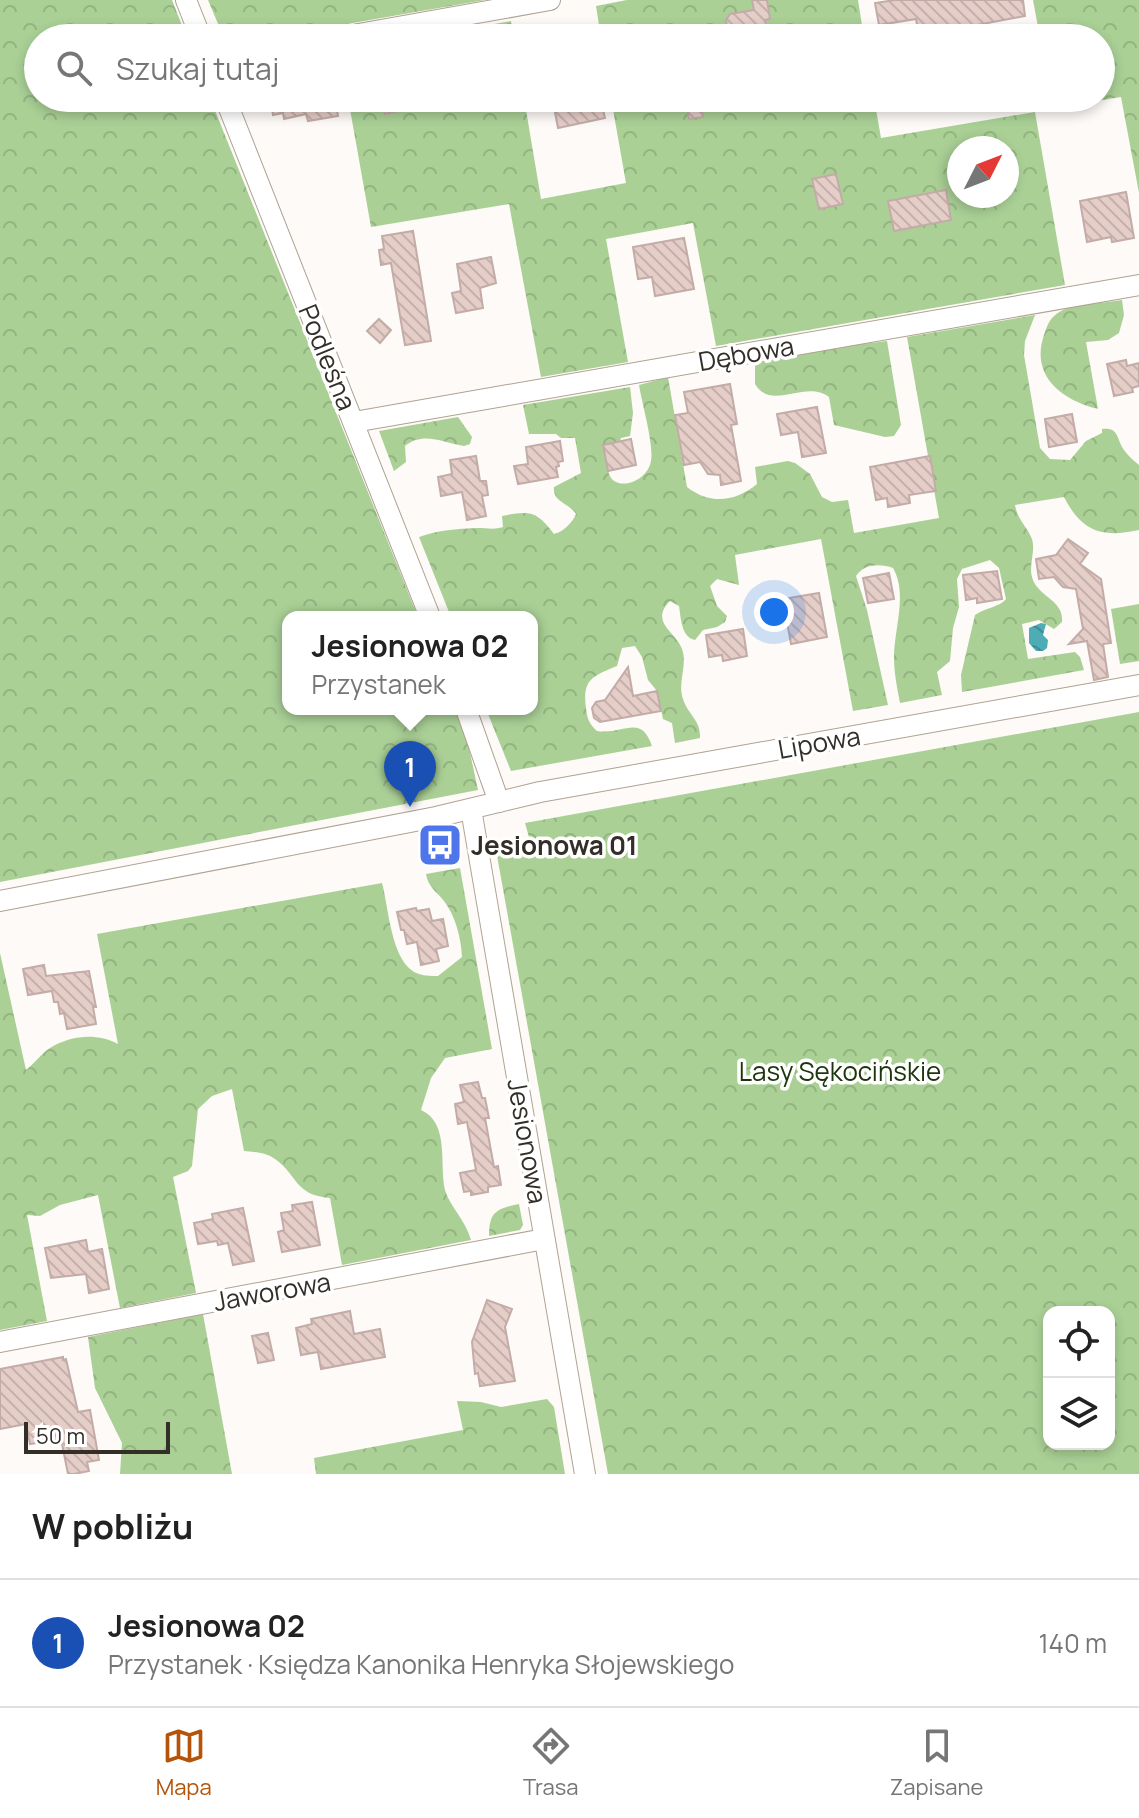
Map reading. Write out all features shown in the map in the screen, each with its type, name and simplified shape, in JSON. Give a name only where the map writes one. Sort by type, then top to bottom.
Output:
[{"type":"street","points":[[186,0],[195,24]]},
{"type":"street","points":[[415,24],[550,0]]},
{"type":"street","name":"Podleśna","points":[[231,112],[428,611]]},
{"type":"street","name":"Dębowa","points":[[354,422],[1139,285]]},
{"type":"street","name":"Lipowa","points":[[0,901],[499,802],[1139,685]]},
{"type":"street","points":[[468,715],[499,802]]},
{"type":"street","name":"Jesionowa","points":[[471,809],[585,1474]]},
{"type":"street","name":"Jaworowa","points":[[0,1342],[544,1239]]},
{"type":"green space","points":[[0,0],[172,0],[181,24],[24,24],[24,112],[216,112],[416,611],[282,611],[282,715],[457,715],[467,739],[478,790],[0,882]]},
{"type":"green space","points":[[208,0],[485,0],[347,24],[218,24]]},
{"type":"green space","points":[[627,0],[858,0],[862,24],[599,24],[596,6]]},
{"type":"green space","points":[[1033,0],[1139,0],[1139,193],[1121,97],[1115,98],[1115,24],[1037,24]]},
{"type":"green space","points":[[350,112],[526,112],[541,199],[626,183],[613,112],[876,112],[881,138],[1035,112],[1065,285],[716,346],[693,223],[606,239],[628,362],[541,377],[509,204],[371,227]]},
{"type":"green space","points":[[1122,300],[1124,315],[1119,333],[1108,340],[1086,342],[1098,409],[1072,399],[1052,384],[1041,363],[1044,335],[1051,319],[1061,311]]},
{"type":"green space","points":[[1035,315],[1025,341],[1024,355],[1040,448],[1050,459],[1070,460],[1086,441],[1102,433],[1102,429],[1107,429],[1114,432],[1126,452],[1139,465],[1139,530],[1114,533],[1094,530],[1078,518],[1064,497],[1015,505],[1032,540],[1031,573],[1035,584],[1059,608],[1062,622],[1054,629],[1039,620],[1022,624],[1028,659],[1075,652],[1084,670],[962,692],[961,675],[975,615],[1006,599],[999,568],[990,560],[962,569],[957,579],[959,607],[953,628],[950,661],[937,672],[942,695],[900,703],[894,657],[900,600],[897,578],[893,568],[873,566],[856,576],[867,610],[888,705],[853,711],[821,539],[735,555],[739,585],[717,579],[710,586],[717,606],[727,616],[725,622],[703,630],[695,640],[684,631],[679,606],[670,601],[664,608],[663,621],[682,649],[681,693],[698,727],[700,738],[675,743],[672,723],[663,719],[657,691],[648,680],[642,657],[635,646],[622,648],[617,666],[596,676],[588,685],[585,698],[588,718],[597,731],[642,730],[652,746],[511,771],[488,715],[538,715],[538,611],[449,611],[419,537],[448,530],[500,528],[503,527],[502,516],[520,513],[537,517],[554,534],[573,520],[576,514],[558,499],[554,487],[581,473],[575,438],[529,434],[523,405],[630,387],[633,413],[630,436],[621,438],[609,470],[612,480],[624,484],[644,475],[651,461],[639,385],[668,377],[687,487],[696,493],[713,499],[740,495],[757,484],[755,467],[788,461],[810,474],[822,497],[832,502],[848,500],[854,533],[939,518],[907,337]]},
{"type":"green space","points":[[887,341],[901,425],[894,436],[885,437],[834,425],[829,397],[820,392],[770,395],[755,384],[755,362],[821,349]]},
{"type":"green space","points":[[458,417],[472,437],[470,444],[464,446],[419,439],[405,446],[406,462],[394,471],[379,431]]},
{"type":"green space","points":[[1139,604],[1139,661],[1120,664],[1111,609]]},
{"type":"green space","name":"Lasy Sękocińskie","points":[[1139,712],[1139,1474],[608,1474],[496,850],[531,844],[525,823]]},
{"type":"green space","points":[[460,868],[492,1049],[445,1058],[431,1078],[421,1110],[430,1116],[440,1134],[445,1190],[471,1240],[342,1265],[330,1198],[303,1189],[271,1157],[244,1151],[232,1089],[212,1096],[198,1109],[192,1166],[173,1177],[196,1293],[120,1308],[98,1195],[60,1205],[40,1216],[27,1215],[47,1321],[0,1330],[0,953],[26,1070],[47,1050],[67,1040],[93,1037],[118,1044],[97,934],[382,883],[402,960],[419,974],[438,976],[462,957],[452,914],[426,874]]},
{"type":"green space","points":[[519,1204],[523,1225],[520,1230],[489,1236],[490,1222],[495,1213]]},
{"type":"green space","points":[[203,1314],[232,1474],[120,1474],[122,1443],[95,1388],[88,1337]]},
{"type":"green space","points":[[547,1399],[554,1407],[565,1474],[316,1474],[314,1458],[463,1430],[457,1401],[501,1407]]},
{"type":"water","points":[[1046,624],[1043,635],[1048,640],[1047,648],[1036,651],[1029,643],[1029,628]]},
{"type":"building","points":[[752,0],[767,0],[770,19],[765,20],[766,24],[726,24],[730,14],[754,10]]},
{"type":"building","points":[[895,0],[1023,0],[1025,16],[983,24],[917,24],[916,19],[879,24],[875,3]]},
{"type":"building","points":[[272,112],[337,112],[338,116],[308,121],[306,114],[284,119],[283,113],[273,115]]},
{"type":"building","points":[[555,112],[604,112],[605,118],[558,128]]},
{"type":"building","points":[[688,112],[702,112],[703,117],[689,119]]},
{"type":"building","points":[[836,174],[843,204],[819,209],[812,179]]},
{"type":"building","points":[[946,190],[951,220],[894,231],[888,201]]},
{"type":"building","points":[[1126,192],[1134,238],[1112,242],[1111,237],[1087,242],[1080,201]]},
{"type":"building","points":[[413,231],[431,341],[405,345],[391,263],[381,265],[379,250],[384,249],[382,236]]},
{"type":"building","points":[[684,238],[694,289],[655,296],[652,277],[638,279],[633,247]]},
{"type":"building","points":[[491,257],[496,283],[480,288],[483,308],[456,313],[452,293],[461,291],[457,264]]},
{"type":"building","points":[[379,319],[391,330],[380,343],[367,331]]},
{"type":"building","points":[[1126,360],[1127,366],[1139,363],[1139,386],[1132,388],[1133,392],[1114,396],[1107,364]]},
{"type":"building","points":[[730,384],[737,424],[731,425],[741,481],[721,485],[720,475],[708,474],[700,462],[684,465],[675,415],[688,413],[684,392]]},
{"type":"building","points":[[817,407],[826,453],[802,457],[798,432],[781,435],[777,414]]},
{"type":"building","points":[[1072,414],[1077,442],[1049,447],[1045,419]]},
{"type":"building","points":[[631,439],[636,465],[608,471],[603,445]]},
{"type":"building","points":[[560,441],[563,461],[558,462],[559,466],[556,467],[558,477],[518,484],[514,466],[528,464],[526,447]]},
{"type":"building","points":[[476,456],[480,481],[486,481],[488,495],[482,496],[486,516],[467,520],[462,492],[441,496],[438,477],[452,474],[450,460]]},
{"type":"building","points":[[930,456],[936,491],[909,495],[910,503],[888,507],[887,498],[876,500],[870,467]]},
{"type":"building","points":[[1068,539],[1088,553],[1080,564],[1101,579],[1111,643],[1103,644],[1108,677],[1094,680],[1087,641],[1069,644],[1083,629],[1076,589],[1063,587],[1054,577],[1039,579],[1036,559],[1056,555]]},
{"type":"building","points":[[997,571],[1002,599],[977,603],[977,598],[966,600],[963,575]]},
{"type":"building","points":[[889,573],[894,599],[868,603],[863,578]]},
{"type":"building","points":[[819,593],[827,637],[791,644],[783,599]]},
{"type":"building","points":[[743,629],[747,656],[723,661],[722,655],[709,657],[706,635]]},
{"type":"building","points":[[628,667],[633,696],[657,691],[661,711],[600,722],[594,718],[592,708],[596,702],[605,700]]},
{"type":"building","points":[[416,908],[417,911],[429,909],[432,921],[443,919],[448,946],[436,949],[439,961],[421,965],[417,942],[407,944],[397,912]]},
{"type":"building","points":[[44,965],[46,976],[89,971],[96,1024],[67,1029],[64,1013],[60,1014],[52,991],[28,995],[23,969]]},
{"type":"building","points":[[478,1082],[482,1098],[485,1098],[489,1118],[485,1118],[494,1167],[498,1166],[501,1185],[488,1187],[488,1192],[471,1195],[471,1191],[464,1192],[460,1173],[476,1170],[467,1122],[458,1124],[455,1104],[464,1102],[460,1085]]},
{"type":"building","points":[[312,1202],[320,1245],[282,1252],[278,1232],[284,1230],[281,1213],[293,1211],[292,1205]]},
{"type":"building","points":[[243,1208],[254,1261],[233,1265],[228,1243],[198,1244],[194,1223],[213,1219],[212,1214]]},
{"type":"building","points":[[86,1240],[88,1252],[102,1249],[109,1289],[89,1293],[86,1274],[51,1278],[45,1248]]},
{"type":"building","points":[[487,1300],[512,1309],[505,1327],[515,1381],[480,1386],[478,1373],[475,1374],[472,1342]]},
{"type":"building","points":[[350,1311],[354,1334],[380,1329],[385,1357],[321,1369],[318,1352],[301,1355],[296,1328],[312,1324],[311,1319]]},
{"type":"building","points":[[268,1333],[274,1360],[258,1363],[252,1336]]},
{"type":"building","points":[[63,1357],[78,1412],[90,1410],[99,1460],[87,1462],[89,1471],[74,1474],[68,1474],[61,1439],[30,1444],[26,1424],[0,1429],[0,1369]]},
{"type":"place","name":"Jesionowa 02","points":[[410,807]]},
{"type":"place","name":"Jesionowa 01","points":[[440,845]]}]
